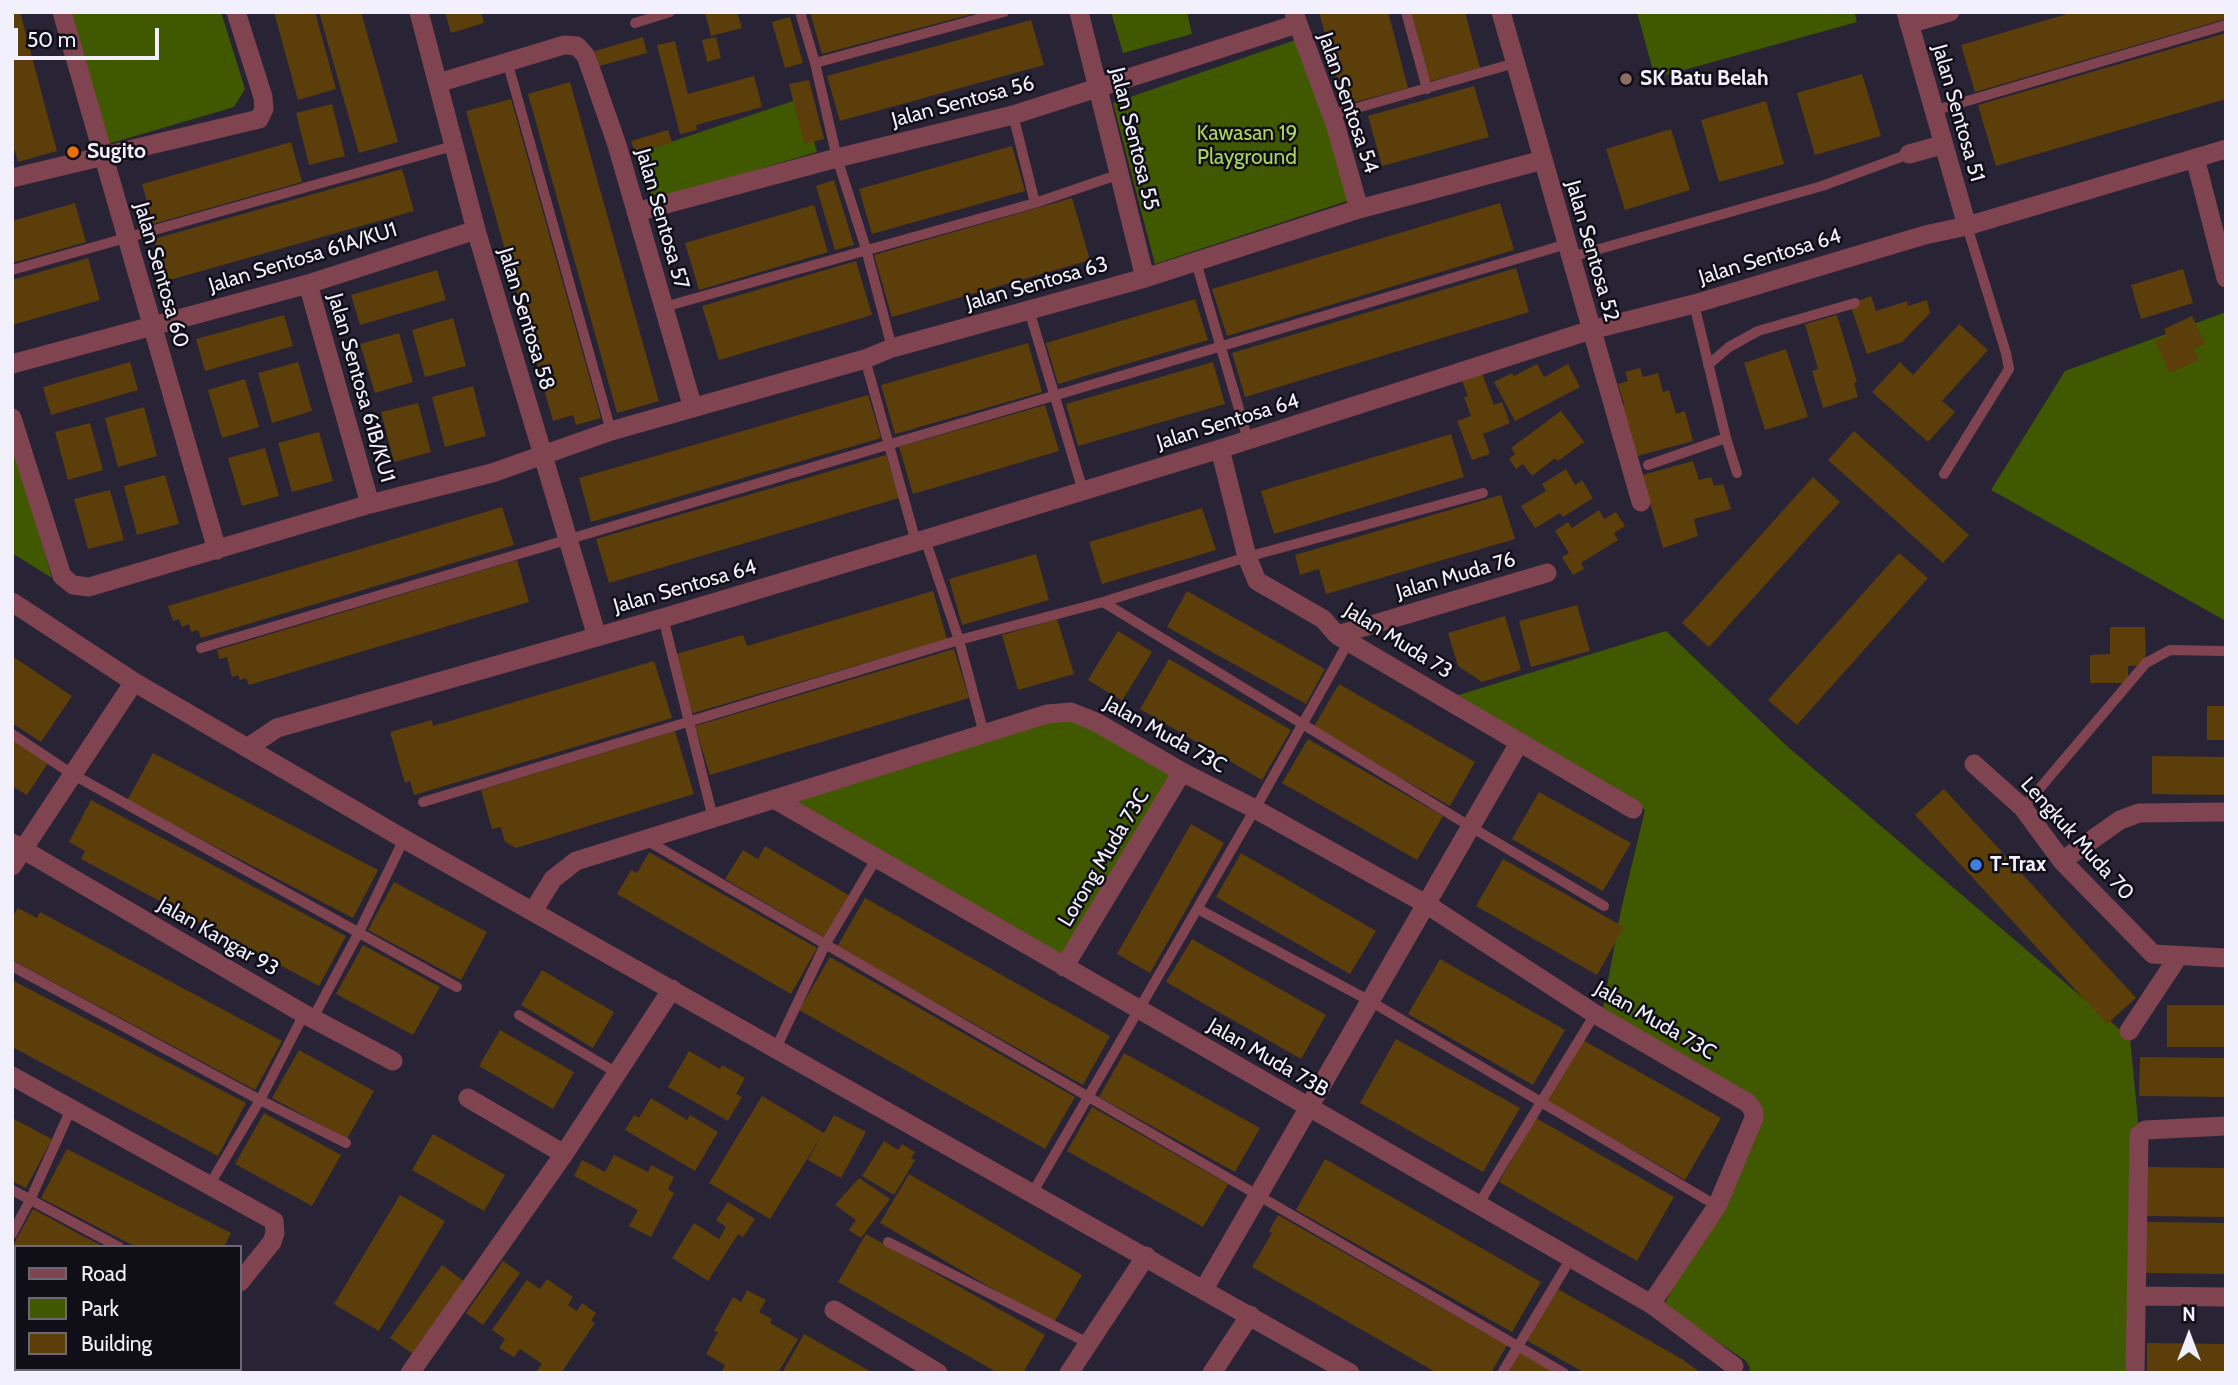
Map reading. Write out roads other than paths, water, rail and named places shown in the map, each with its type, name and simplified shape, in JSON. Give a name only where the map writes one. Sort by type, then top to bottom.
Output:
[{"type":"street","name":"Jalan Sentosa 60","points":[[62,12],[217,550]]},
{"type":"street","points":[[13,176],[259,119],[264,109],[263,97],[236,12]]},
{"type":"street","name":"Jalan Sentosa 58","points":[[419,12],[476,230],[597,637]]},
{"type":"street","name":"Jalan Sentosa 55","points":[[1079,12],[1145,278]]},
{"type":"street","name":"Jalan Sentosa 52","points":[[1501,12],[1641,502]]},
{"type":"street","points":[[1908,18],[1950,12]]},
{"type":"street","name":"Jalan Sentosa 56","points":[[636,212],[837,158],[1013,115],[1296,18]]},
{"type":"street","name":"Jalan Sentosa 54","points":[[1296,18],[1332,115],[1359,209]]},
{"type":"street","name":"Jalan Sentosa 51","points":[[1908,18],[1967,226]]},
{"type":"street","name":"Jalan Sentosa 57","points":[[507,61],[564,46],[577,46],[586,56],[617,145],[693,408]]},
{"type":"street","points":[[438,83],[507,61]]},
{"type":"street","points":[[1909,154],[1942,145]]},
{"type":"street","name":"Jalan Sentosa 64","points":[[247,748],[277,728],[663,618],[1083,491],[1591,330],[1694,303],[1924,234],[1967,226],[2226,149]]},
{"type":"street","points":[[2195,158],[2226,278]]},
{"type":"street","name":"Jalan Sentosa 63","points":[[12,418],[62,576],[73,585],[89,587],[370,504],[492,473],[611,431],[865,359],[892,348],[1145,278],[1359,209],[1543,160]]},
{"type":"street","name":"Jalan Sentosa 61A/KU1","points":[[12,364],[308,284],[476,230]]},
{"type":"street","name":"Jalan Sentosa 61B/KU1","points":[[308,284],[370,504]]},
{"type":"street","name":"Jalan Muda 73","points":[[1220,449],[1247,557],[1257,581],[1322,619],[1343,638],[1633,809]]},
{"type":"street","name":"Jalan Muda 76","points":[[1343,638],[1547,573]]},
{"type":"street","points":[[12,603],[134,682],[404,839],[1350,1373]]},
{"type":"street","points":[[16,853],[134,682]]},
{"type":"street","name":"Jalan Muda 73C","points":[[533,911],[553,879],[576,861],[1047,714],[1071,712],[1096,722],[1182,772],[1255,809],[1426,904],[1595,1014],[1739,1097],[1752,1108],[1754,1118],[1717,1206]]},
{"type":"street","points":[[1204,1289],[1519,743]]},
{"type":"street","name":"Lengkuk Muda 70","points":[[1974,764],[2023,808],[2062,861],[2152,954],[2226,958]]},
{"type":"street","name":"Lorong Muda 73C","points":[[1064,967],[1182,772]]},
{"type":"street","name":"Jalan Muda 73B","points":[[774,799],[1651,1304],[1734,1366]]},
{"type":"street","points":[[2062,861],[2120,820],[2139,813],[2226,812]]},
{"type":"street","name":"Jalan Kangar 93","points":[[16,853],[393,1061]]},
{"type":"street","points":[[2129,1031],[2178,957]]},
{"type":"street","points":[[410,1373],[564,1154],[672,989]]},
{"type":"street","points":[[12,1076],[274,1221],[275,1233],[272,1242],[242,1280]]},
{"type":"street","points":[[468,1098],[564,1154]]},
{"type":"street","points":[[2135,1373],[2139,1135],[2146,1130],[2226,1126]]},
{"type":"street","points":[[1651,1304],[1717,1206]]},
{"type":"street","points":[[1069,1373],[1146,1256]]},
{"type":"street","points":[[2138,1296],[2226,1297]]},
{"type":"street","points":[[834,1310],[939,1373]]},
{"type":"street","points":[[1212,1373],[1250,1315]]},
{"type":"lane","points":[[635,23],[670,12]]},
{"type":"lane","points":[[800,12],[837,158],[866,249],[892,348]]},
{"type":"lane","points":[[815,63],[1004,12]]},
{"type":"lane","points":[[1406,12],[1427,89]]},
{"type":"lane","points":[[1933,111],[2226,25]]},
{"type":"lane","points":[[507,61],[611,431]]},
{"type":"lane","points":[[1332,115],[1515,63]]},
{"type":"lane","points":[[1013,115],[1035,203]]},
{"type":"lane","points":[[12,270],[453,146]]},
{"type":"lane","points":[[201,648],[1220,346],[1569,251],[1822,186],[1909,154]]},
{"type":"lane","points":[[664,307],[1035,203],[1120,174]]},
{"type":"lane","points":[[1944,474],[2009,369],[2007,354],[1967,226]]},
{"type":"lane","points":[[1196,262],[1248,440]]},
{"type":"lane","points":[[1694,303],[1737,473]]},
{"type":"lane","points":[[1708,365],[1729,347],[1758,331],[1855,303]]},
{"type":"lane","points":[[1029,310],[1083,491]]},
{"type":"lane","points":[[865,359],[888,444],[958,640],[984,734]]},
{"type":"lane","points":[[1648,465],[1726,438]]},
{"type":"lane","points":[[423,802],[958,640],[1483,493]]},
{"type":"lane","points":[[1103,601],[1604,906]]},
{"type":"lane","points":[[663,618],[713,818]]},
{"type":"lane","points":[[1033,1192],[1255,809],[1343,638]]},
{"type":"lane","points":[[2023,808],[2146,663],[2170,650],[2224,651]]},
{"type":"lane","points":[[12,734],[72,774],[457,988]]},
{"type":"lane","points":[[210,1184],[359,932],[404,839]]},
{"type":"lane","points":[[645,840],[1564,1373]]},
{"type":"lane","points":[[776,1048],[825,945],[876,859]]},
{"type":"lane","points":[[1198,909],[1370,1001],[1717,1206]]},
{"type":"lane","points":[[12,966],[260,1100],[346,1143]]},
{"type":"lane","points":[[1478,1205],[1595,1014]]},
{"type":"lane","points":[[519,1015],[617,1073]]},
{"type":"lane","points":[[12,1234],[71,1109]]},
{"type":"lane","points":[[12,1190],[115,1245]]},
{"type":"lane","points":[[888,1242],[1088,1343]]},
{"type":"lane","points":[[1502,1373],[1571,1258]]},
{"type":"place","name":"SK Batu Belah","points":[[1626,79]]},
{"type":"place","name":"Sugito","points":[[73,152]]},
{"type":"place","name":"T-Trax","points":[[1976,865]]},
{"type":"park label","name":"Kawasan 19 Playground","points":[[1247,146]]}]
